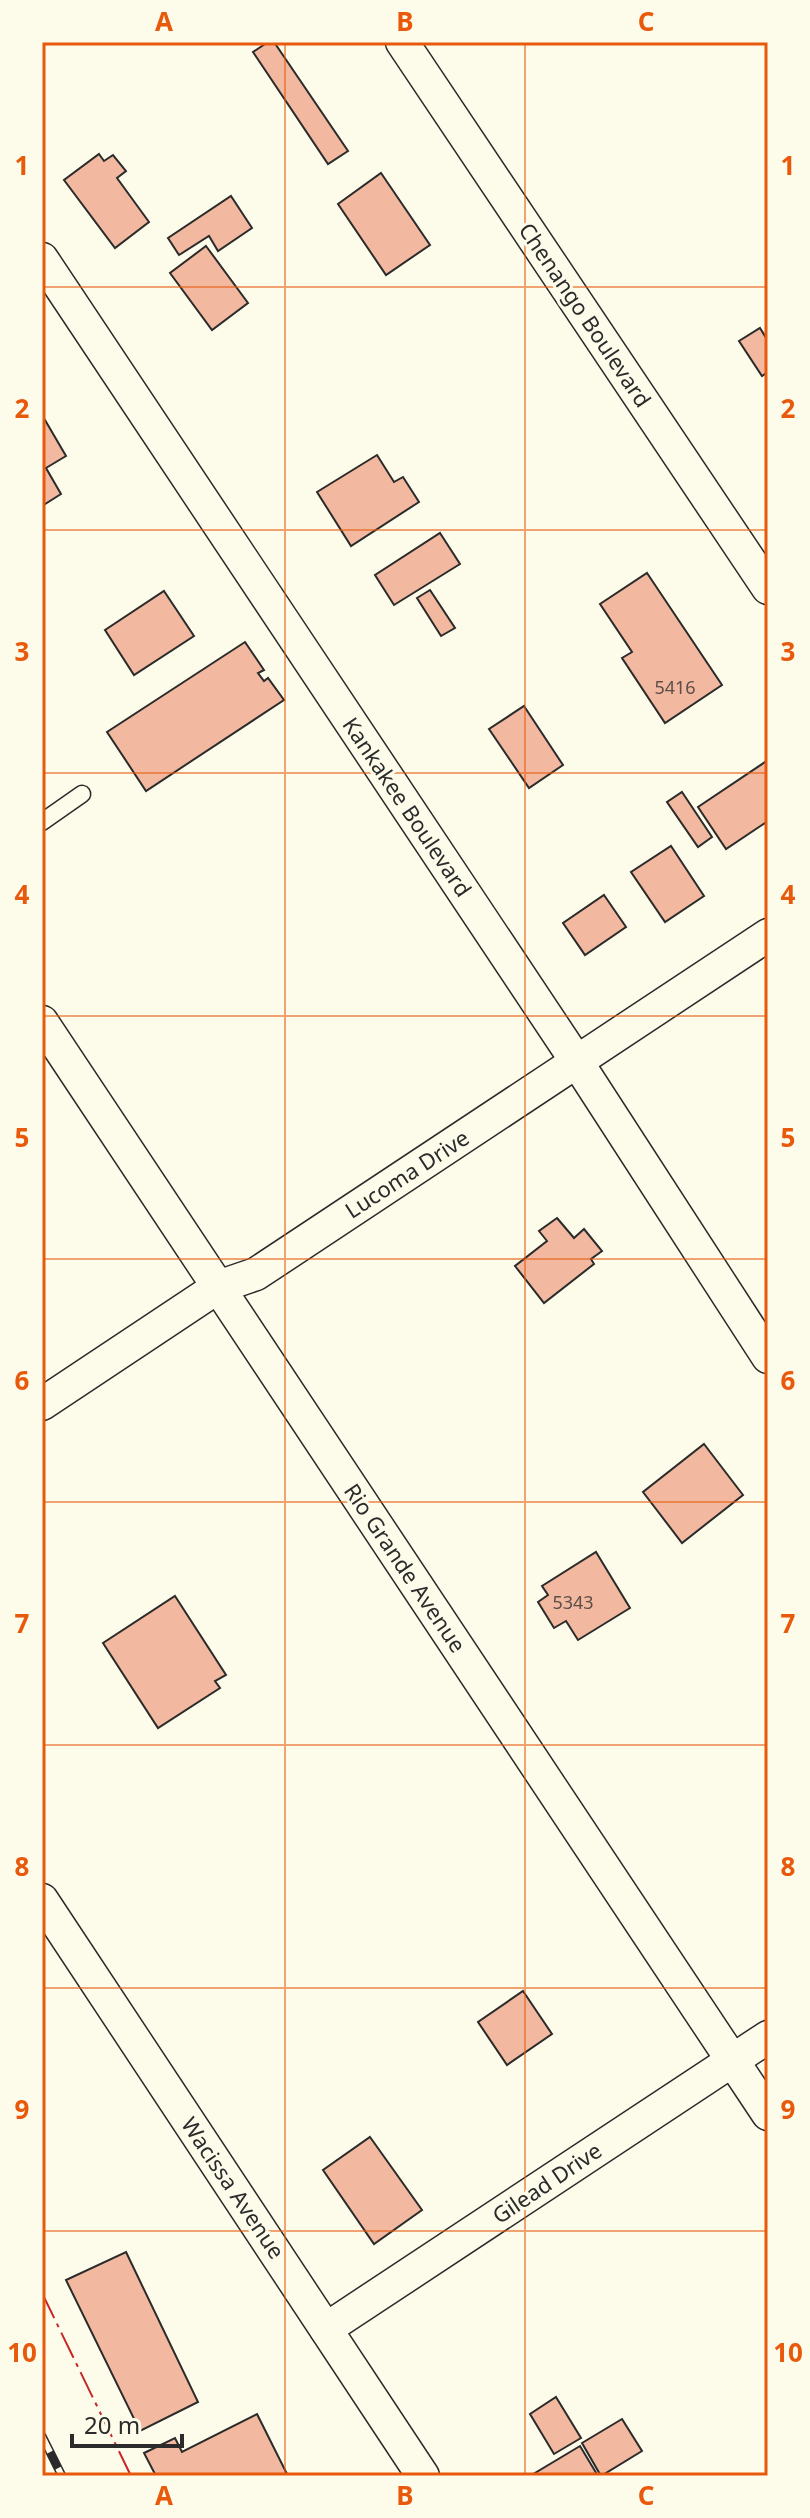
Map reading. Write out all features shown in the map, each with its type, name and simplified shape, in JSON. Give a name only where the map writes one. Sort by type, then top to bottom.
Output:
[{"type":"street","name":"Chenango Boulevard","points":[[402,42],[768,588]]},
{"type":"street","name":"Kankakee Boulevard","points":[[42,259],[577,1062],[768,1357]]},
{"type":"street","name":"Lucoma Drive","points":[[42,1404],[218,1287],[256,1274],[768,935]]},
{"type":"street","name":"Rio Grande Avenue","points":[[42,1022],[768,2114]]},
{"type":"street","name":"Wacissa Avenue","points":[[42,1900],[423,2476]]},
{"type":"street","name":"Gilead Drive","points":[[326,2329],[768,2037]]},
{"type":"lane","points":[[42,822],[82,794]]},
{"type":"building","points":[[268,42],[274,42],[348,151],[328,164],[253,52]]},
{"type":"building","points":[[99,154],[104,161],[113,155],[126,171],[117,178],[149,222],[115,248],[64,180]]},
{"type":"building","points":[[381,173],[430,245],[386,275],[338,204]]},
{"type":"building","points":[[231,196],[252,228],[218,251],[209,236],[179,255],[168,238]]},
{"type":"building","points":[[206,246],[248,303],[212,330],[170,273]]},
{"type":"building","points":[[760,328],[768,341],[768,372],[762,376],[739,341]]},
{"type":"building","points":[[45,420],[66,456],[46,468],[61,494],[42,506],[42,422]]},
{"type":"building","points":[[377,455],[394,482],[403,477],[419,502],[351,546],[317,492]]},
{"type":"building","points":[[440,533],[460,564],[394,605],[375,575]]},
{"type":"building","points":[[647,573],[722,685],[665,723],[622,658],[632,652],[600,604]]},
{"type":"building","points":[[430,590],[455,628],[441,636],[417,598]]},
{"type":"building","points":[[164,591],[194,636],[134,675],[105,630]]},
{"type":"building","points":[[245,642],[264,670],[258,673],[264,681],[268,678],[284,700],[146,791],[107,732]]},
{"type":"building","points":[[524,706],[563,765],[529,788],[489,729]]},
{"type":"building","points":[[768,760],[768,821],[726,849],[698,807]]},
{"type":"building","points":[[682,792],[712,837],[698,847],[667,802]]},
{"type":"building","points":[[671,846],[704,896],[665,922],[631,872]]},
{"type":"building","points":[[604,895],[626,927],[585,955],[563,923]]},
{"type":"building","points":[[557,1218],[574,1238],[584,1229],[602,1251],[591,1259],[594,1264],[544,1303],[515,1266],[547,1241],[539,1231]]},
{"type":"building","points":[[704,1444],[743,1495],[682,1543],[643,1492]]},
{"type":"building","points":[[596,1552],[630,1608],[578,1640],[566,1621],[554,1628],[538,1602],[548,1595],[542,1586]]},
{"type":"building","points":[[175,1596],[226,1675],[215,1681],[220,1688],[158,1728],[103,1643]]},
{"type":"building","points":[[523,1991],[552,2034],[507,2065],[478,2022]]},
{"type":"building","points":[[370,2137],[422,2210],[374,2244],[323,2170]]},
{"type":"building","points":[[126,2252],[198,2402],[140,2431],[66,2280]]},
{"type":"building","points":[[556,2397],[581,2438],[554,2454],[530,2414]]},
{"type":"building","points":[[257,2414],[288,2476],[156,2476],[144,2453],[175,2438],[182,2452]]},
{"type":"building","points":[[622,2419],[642,2451],[601,2476],[582,2443]]},
{"type":"building","points":[[580,2446],[598,2476],[530,2476]]},
{"type":"railway","points":[[42,2436],[62,2476]]},
{"type":"power","points":[[42,2293],[131,2476]]}]
